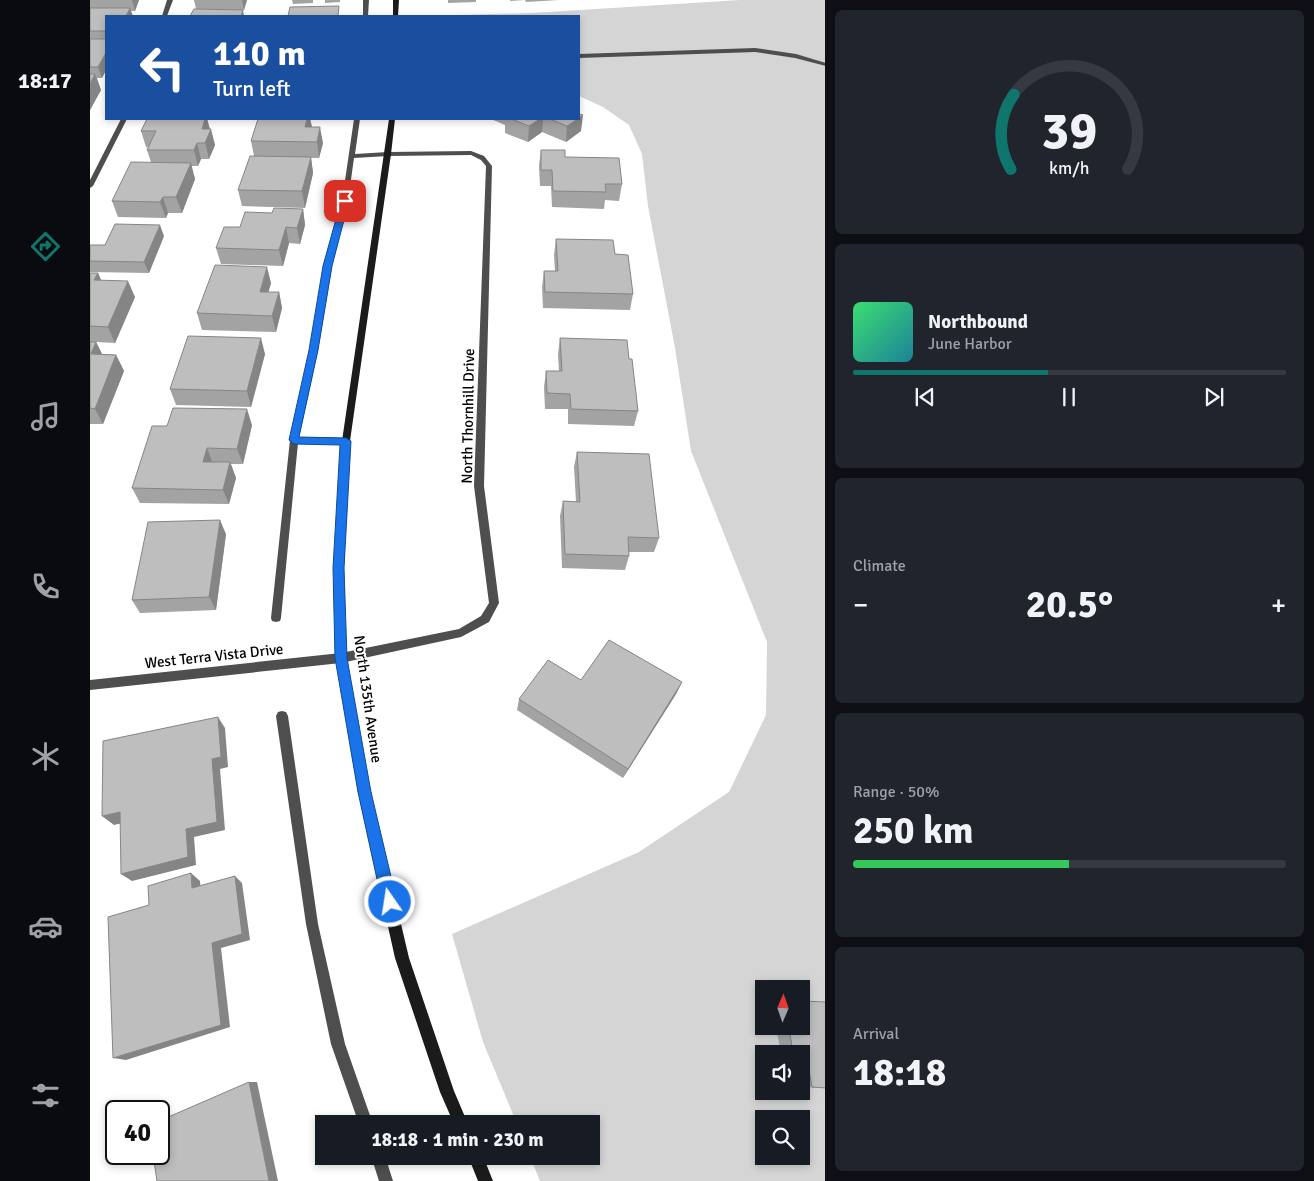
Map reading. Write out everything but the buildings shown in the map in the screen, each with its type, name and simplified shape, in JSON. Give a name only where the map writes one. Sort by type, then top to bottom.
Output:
[{"type":"street","points":[[164,15],[170,0]]},
{"type":"street","points":[[366,0],[366,15]]},
{"type":"street","points":[[396,0],[396,15]]},
{"type":"street","points":[[580,56],[755,50],[796,56],[825,65]]},
{"type":"street","points":[[90,186],[123,120]]},
{"type":"street","points":[[276,618],[294,440],[314,350],[328,266],[345,201],[357,120]]},
{"type":"street","name":"North 135th Avenue","points":[[392,120],[346,441],[339,568],[341,658],[364,792],[402,958],[447,1092],[457,1115]]},
{"type":"street","name":"North Thornhill Drive","points":[[341,658],[461,633],[485,619],[494,603],[479,486],[489,166],[487,161],[471,153],[388,154]]},
{"type":"street","points":[[352,156],[388,154]]},
{"type":"street","points":[[294,440],[346,441]]},
{"type":"street","name":"West Terra Vista Drive","points":[[90,685],[341,658]]},
{"type":"street","points":[[282,716],[312,924],[338,1044],[363,1115]]},
{"type":"street","points":[[381,1165],[386,1181]]},
{"type":"street","points":[[479,1165],[486,1181]]},
{"type":"shaded area","points":[[740,0],[825,0],[825,1181],[540,1181],[534,1165],[600,1165],[600,1115],[513,1115],[483,1042],[452,934],[639,852],[729,792],[766,715],[767,642],[691,451],[675,348],[648,206],[642,154],[629,125],[603,107],[580,96],[580,15],[461,15],[532,13]]},
{"type":"route","points":[[345,201],[328,266],[314,350],[294,440],[346,441],[339,568],[341,658],[364,792],[390,902]]}]
